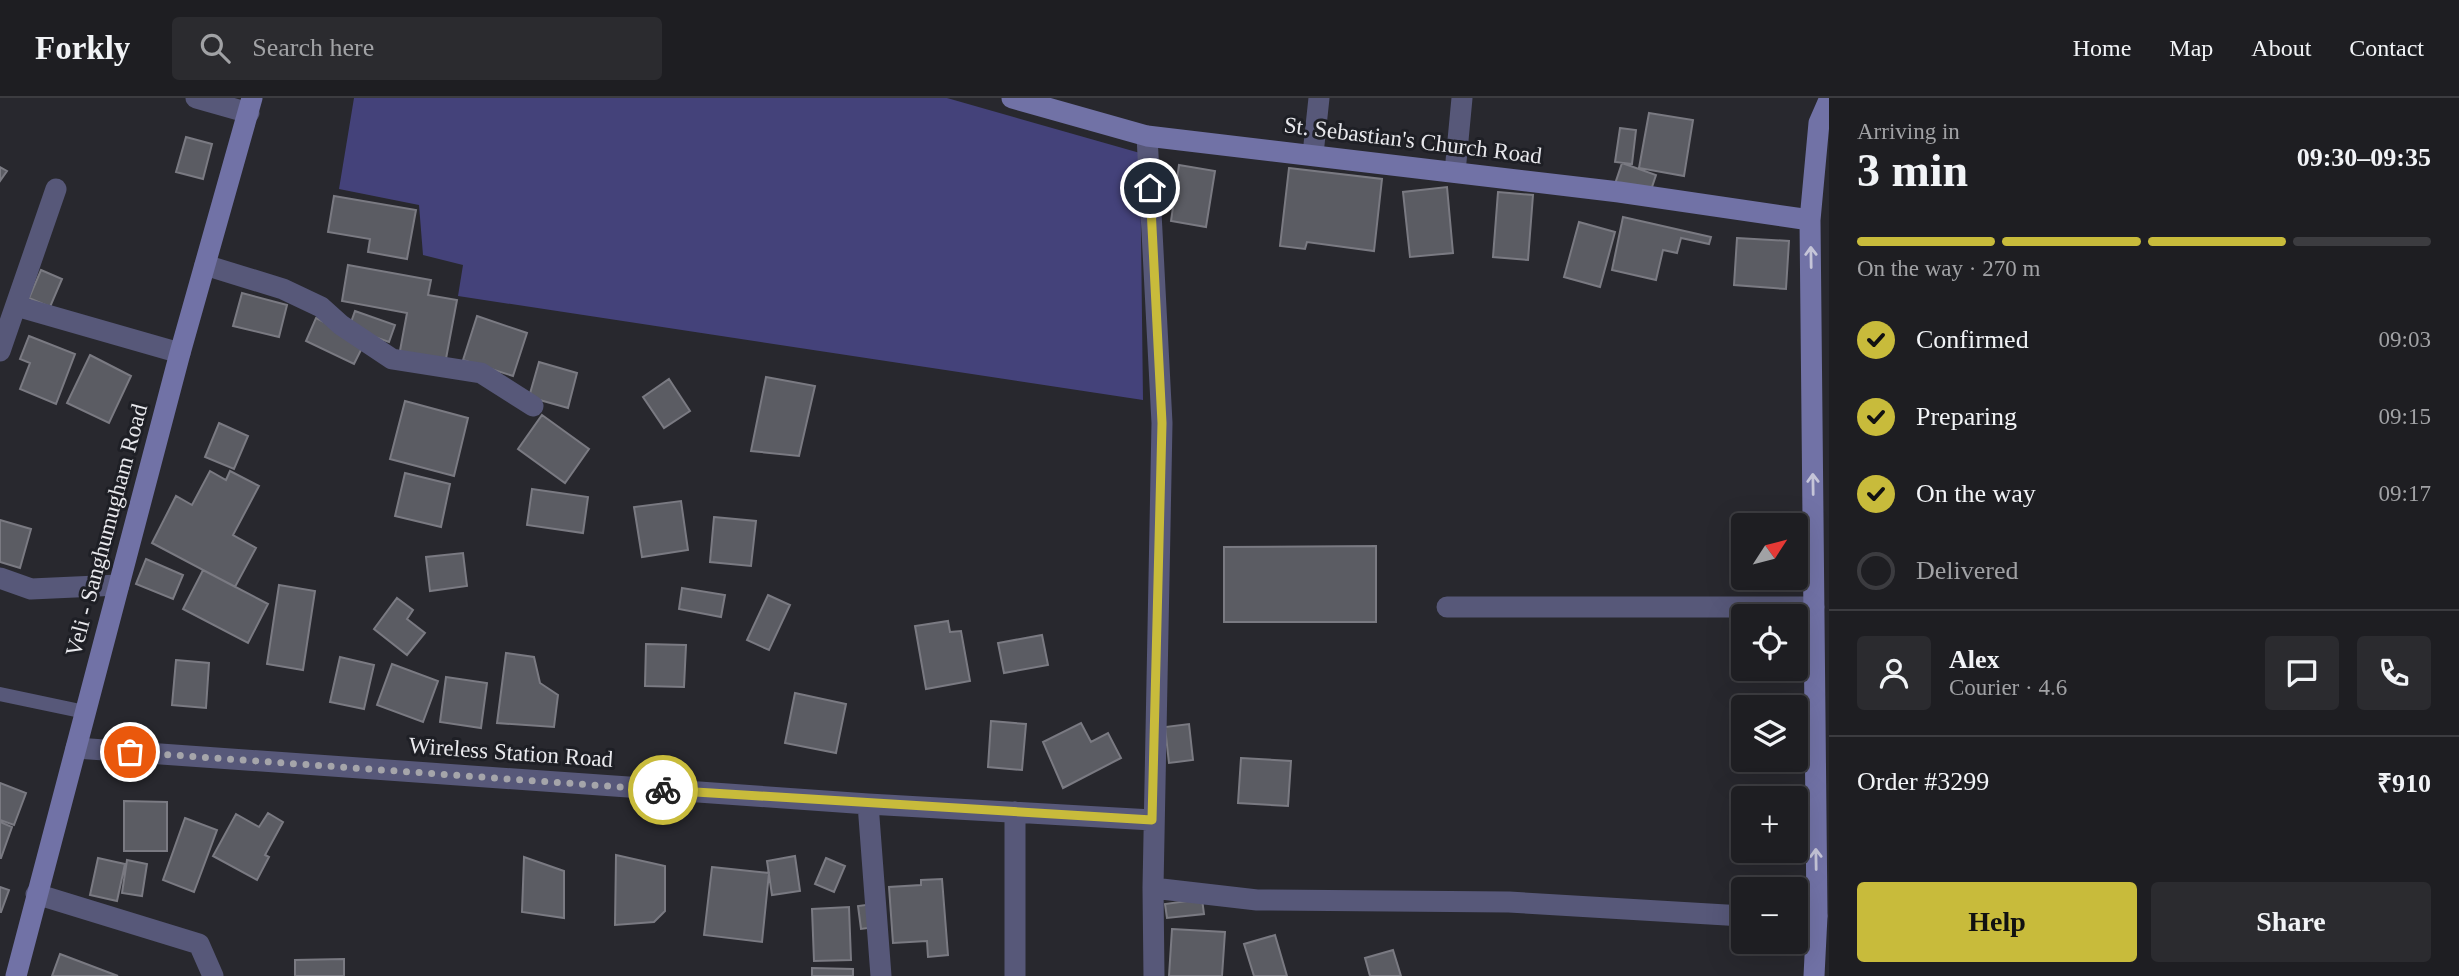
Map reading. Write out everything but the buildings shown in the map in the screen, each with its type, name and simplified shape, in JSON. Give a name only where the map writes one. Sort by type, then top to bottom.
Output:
[{"type":"main road","name":"St. Sebastian's Church Road","points":[[1012,98],[1147,136],[1313,154],[1810,220]]},
{"type":"main road","points":[[1807,877],[1814,607],[1810,220],[1819,123],[1829,100]]},
{"type":"main road","name":"Veli - Sanghumugham Road","points":[[16,976],[180,353],[250,105]]},
{"type":"main road","points":[[1808,931],[1814,976]]},
{"type":"street","points":[[196,98],[250,105]]},
{"type":"street","points":[[1313,154],[1319,98]]},
{"type":"street","points":[[1455,172],[1462,98]]},
{"type":"street","points":[[1147,136],[1162,423],[1152,820],[1154,976]]},
{"type":"street","points":[[0,351],[56,188]]},
{"type":"street","points":[[205,265],[283,289],[321,307],[341,325],[392,359],[481,373],[533,406]]},
{"type":"street","points":[[16,306],[180,353]]},
{"type":"street","points":[[0,578],[31,589],[119,585]]},
{"type":"street","points":[[1447,607],[1814,607]]},
{"type":"street","name":"Wireless Station Road","points":[[76,748],[868,804],[1152,820]]},
{"type":"street","points":[[868,804],[881,976]]},
{"type":"street","points":[[1015,812],[1015,976]]},
{"type":"street","points":[[1153,888],[1257,900],[1509,902],[1731,915]]},
{"type":"street","points":[[36,894],[199,944],[213,976]]},
{"type":"lane","points":[[0,694],[85,712]]},
{"type":"shaded area","points":[[354,98],[947,98],[1140,153],[1143,400],[458,296],[463,265],[423,255],[419,205],[339,189]]},
{"type":"way so far","points":[[130,752],[663,790]]},
{"type":"route","points":[[663,790],[1152,820],[1162,423],[1150,188]]}]
